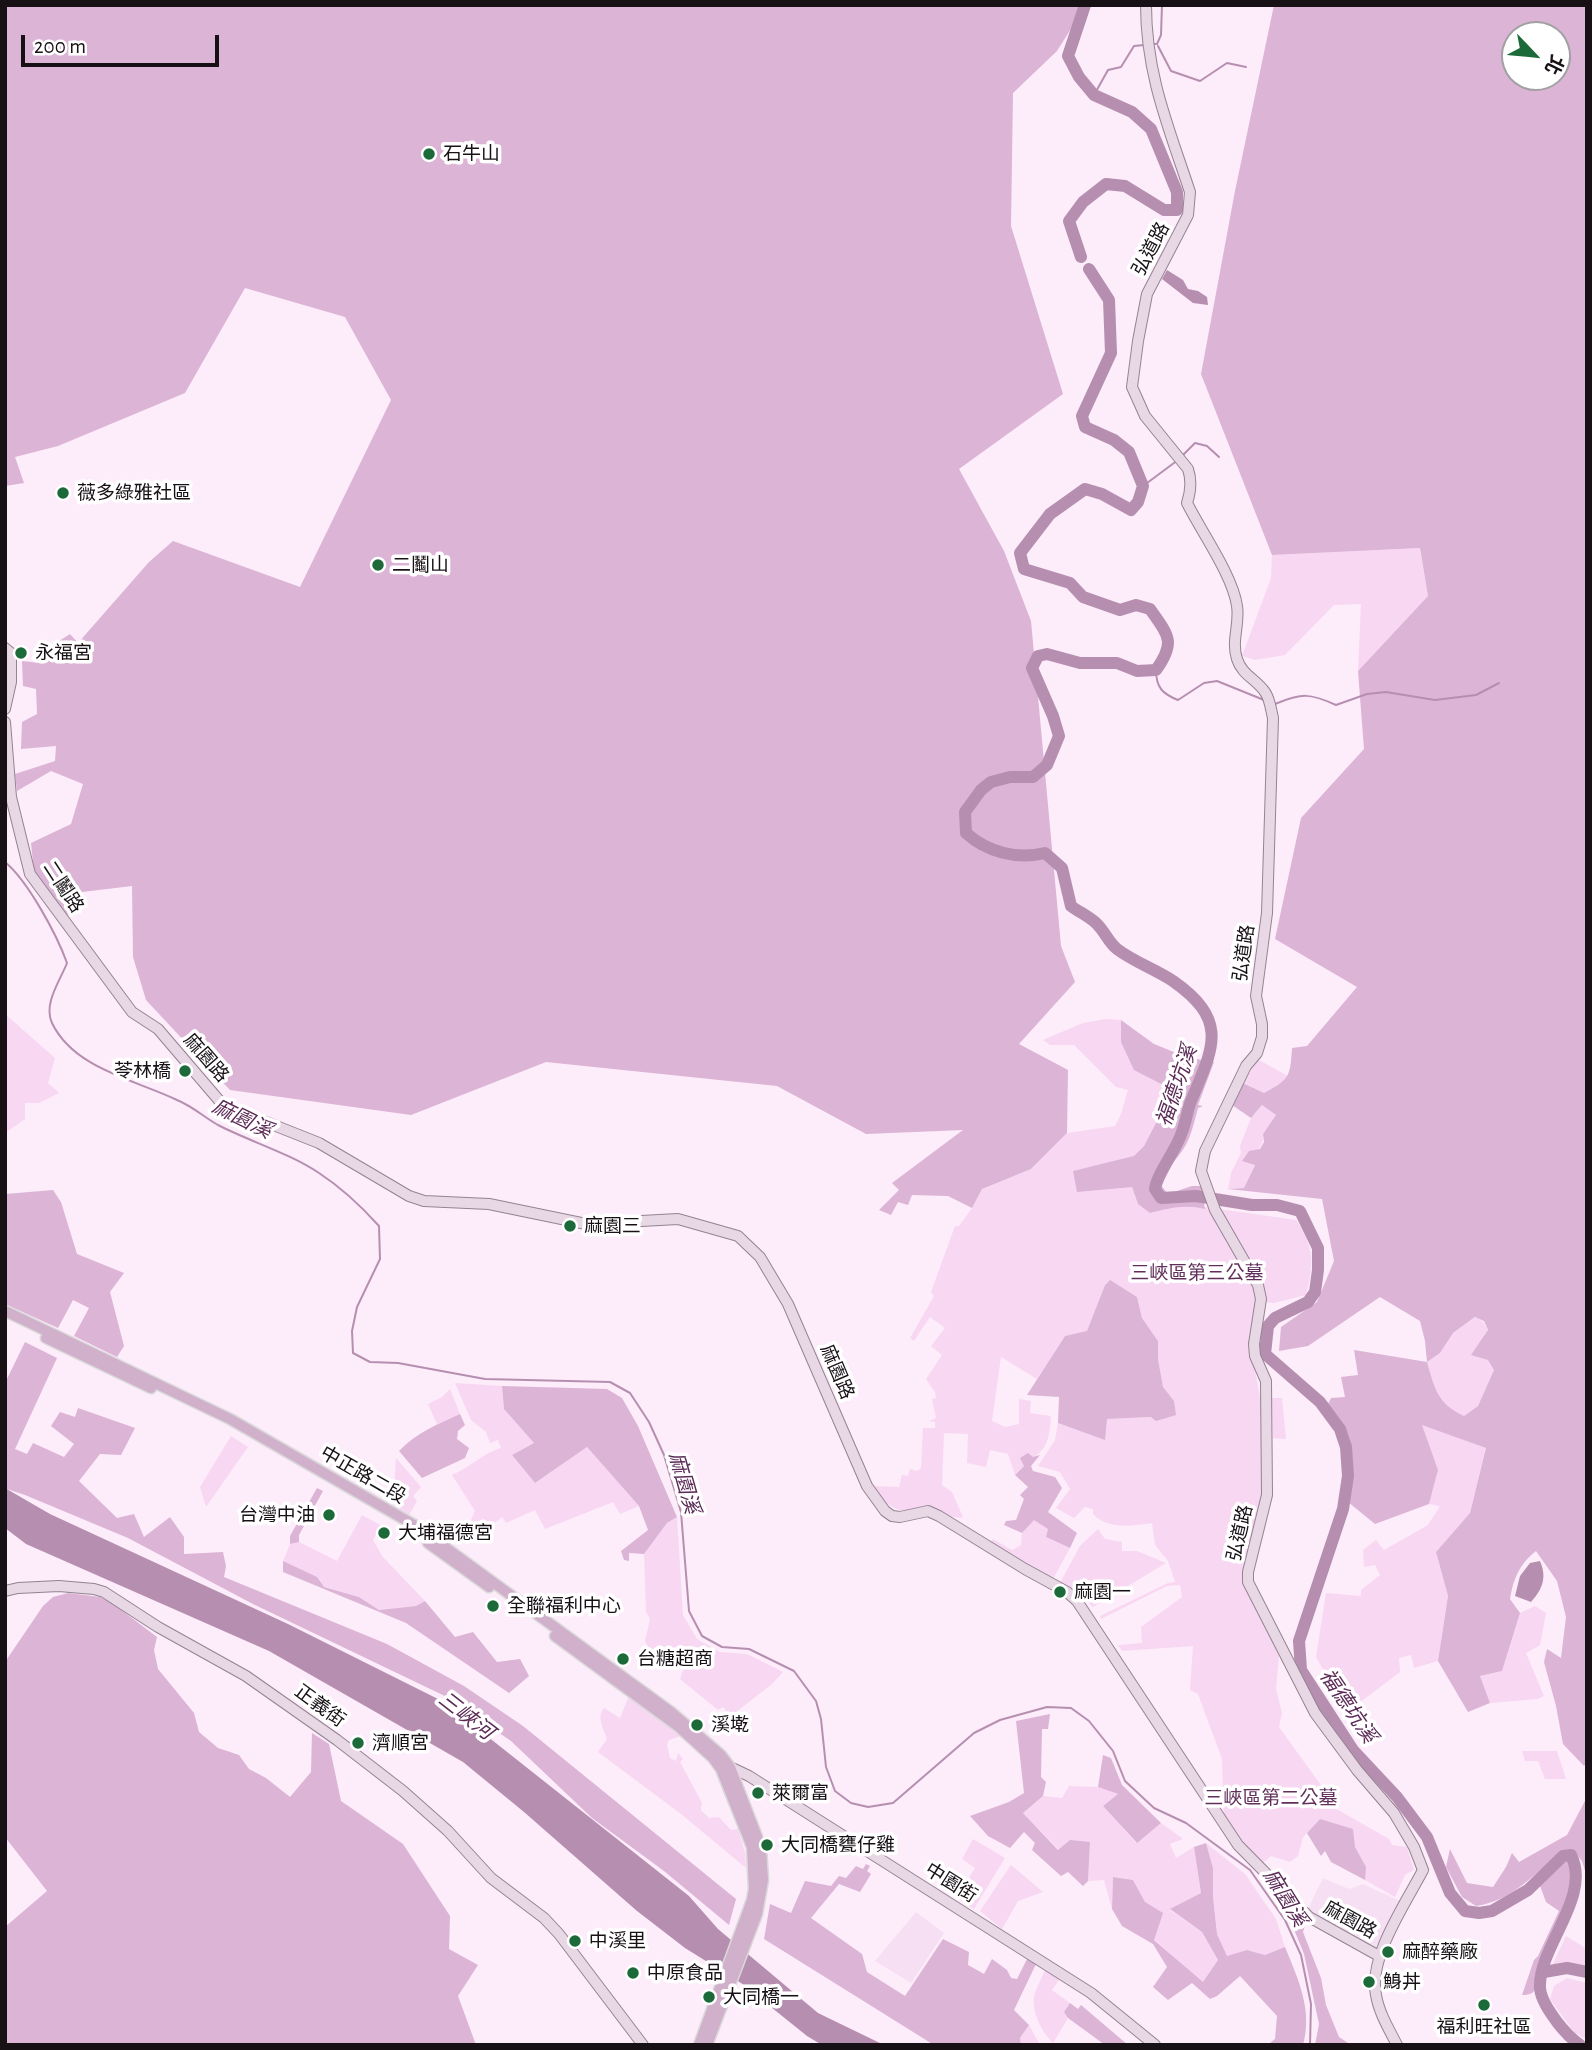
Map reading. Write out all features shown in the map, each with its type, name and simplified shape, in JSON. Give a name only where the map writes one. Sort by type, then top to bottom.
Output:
[{"type":"main road","name":"中正路二段","points":[[5,1311],[230,1419],[416,1526],[700,1734],[726,1768],[761,1849],[763,1867],[757,1898],[723,1991]]},
{"type":"main road","name":"中正路二段","points":[[5,1319],[217,1420],[414,1532],[678,1727],[726,1768]]},
{"type":"main road","points":[[699,2045],[723,1991]]},
{"type":"main road","points":[[707,2045],[723,1991]]},
{"type":"street","name":"弘道路","points":[[1146,5],[1148,44],[1165,124],[1187,183],[1191,204],[1184,226],[1147,294],[1132,387],[1145,416],[1180,459],[1191,478],[1187,503],[1213,548],[1235,598],[1238,615],[1236,657],[1243,673],[1265,691],[1273,725],[1267,913],[1256,996],[1262,1037],[1257,1053],[1246,1066],[1205,1151],[1201,1171],[1215,1210],[1258,1285],[1261,1299],[1254,1340],[1255,1356],[1266,1381],[1267,1495],[1248,1572],[1248,1582],[1315,1713],[1357,1770],[1394,1813],[1414,1847],[1423,1870],[1380,1956]]},
{"type":"street","points":[[5,648],[10,653],[12,667],[5,709]]},
{"type":"street","name":"二鬮路","points":[[5,722],[11,796],[30,874],[132,1012]]},
{"type":"street","name":"麻園路","points":[[132,1012],[158,1029],[223,1105],[319,1143],[409,1196],[424,1201],[489,1204],[586,1224],[678,1219],[738,1236],[760,1257],[788,1304],[867,1486],[885,1511],[900,1517],[928,1511],[1067,1592],[1077,1601],[1237,1845],[1309,1917],[1380,1956]]},
{"type":"street","name":"正義街","points":[[5,1591],[59,1586],[94,1588],[246,1676],[284,1702],[403,1791],[448,1831],[491,1878],[544,1919],[559,1934],[643,2045]]},
{"type":"street","name":"中園街","points":[[726,1768],[749,1776],[1091,1993],[1155,2044]]},
{"type":"street","points":[[1380,1956],[1375,1994],[1384,2021],[1397,2045]]},
{"type":"shaded area","points":[[5,5],[1086,5],[1057,51],[1013,93],[1011,226],[1063,394],[959,469],[1004,551],[1031,621],[1061,946],[1075,982],[1019,1044],[1068,1070],[1067,1133],[1031,1169],[982,1189],[972,1208],[948,1196],[912,1195],[908,1205],[898,1202],[891,1215],[879,1210],[899,1190],[892,1183],[963,1130],[866,1134],[777,1086],[546,1062],[411,1115],[230,1090],[146,1000],[133,957],[132,886],[82,892],[68,916],[34,872],[31,843],[71,824],[83,784],[51,771],[17,791],[15,774],[55,761],[56,746],[21,749],[22,722],[37,714],[36,689],[23,686],[22,661],[40,663],[42,652],[70,634],[78,643],[149,562],[173,541],[300,587],[391,400],[345,317],[245,288],[185,393],[58,446],[15,457],[24,483],[5,486]]},
{"type":"shaded area","points":[[1274,5],[1587,5],[1587,1762],[1584,1766],[1563,1744],[1544,1662],[1547,1649],[1561,1658],[1566,1617],[1557,1581],[1536,1551],[1522,1566],[1513,1585],[1510,1599],[1520,1613],[1502,1671],[1480,1676],[1490,1703],[1468,1712],[1438,1661],[1448,1596],[1436,1552],[1470,1513],[1486,1448],[1422,1425],[1438,1470],[1429,1504],[1375,1524],[1348,1502],[1352,1473],[1351,1444],[1342,1423],[1328,1404],[1331,1398],[1345,1397],[1341,1377],[1358,1375],[1354,1350],[1427,1362],[1420,1321],[1380,1297],[1308,1346],[1279,1351],[1281,1327],[1317,1302],[1334,1261],[1322,1199],[1228,1189],[1244,1188],[1255,1165],[1242,1161],[1249,1151],[1260,1149],[1264,1142],[1263,1134],[1276,1115],[1262,1105],[1251,1118],[1232,1105],[1243,1083],[1264,1093],[1284,1080],[1289,1071],[1292,1048],[1307,1046],[1357,987],[1275,939],[1301,818],[1364,749],[1358,671],[1428,596],[1420,548],[1272,555],[1201,374],[1235,191]],"holes":[[[1475,1317],[1484,1321],[1488,1330],[1471,1355],[1488,1360],[1494,1370],[1478,1406],[1464,1416],[1448,1406],[1435,1388],[1427,1362],[1440,1353],[1453,1333]]]},
{"type":"shaded area","points":[[1167,270],[1183,280],[1188,289],[1207,297],[1208,305],[1193,303],[1162,279]]},
{"type":"shaded area","points":[[1121,1020],[1154,1044],[1186,1057],[1214,1062],[1198,1105],[1203,1106],[1198,1108],[1188,1141],[1160,1184],[1168,1194],[1192,1186],[1201,1186],[1205,1209],[1170,1208],[1150,1213],[1138,1204],[1132,1187],[1077,1192],[1073,1171],[1134,1156],[1144,1146],[1173,1090],[1134,1070],[1121,1042]]},
{"type":"shaded area","points":[[53,1190],[61,1202],[77,1254],[124,1273],[110,1292],[124,1346],[117,1357],[74,1336],[89,1308],[73,1300],[58,1328],[5,1304],[5,1194]]},
{"type":"shaded area","points":[[1110,1280],[1137,1297],[1142,1318],[1158,1341],[1163,1387],[1174,1401],[1176,1415],[1156,1421],[1151,1417],[1107,1419],[1105,1440],[1058,1423],[1059,1397],[1027,1395],[1065,1336],[1087,1331],[1105,1285]]},
{"type":"shaded area","points":[[25,1342],[57,1358],[15,1449],[27,1454],[33,1443],[64,1457],[74,1444],[51,1426],[60,1412],[75,1417],[78,1408],[135,1428],[121,1455],[100,1454],[79,1481],[117,1518],[134,1514],[144,1537],[170,1517],[184,1537],[184,1554],[223,1552],[226,1566],[224,1577],[387,1644],[464,1686],[523,1726],[736,1899],[729,1925],[664,1871],[592,1818],[511,1741],[449,1698],[253,1604],[128,1538],[7,1489],[5,1383]]},
{"type":"shaded area","points":[[502,1386],[607,1389],[622,1398],[638,1426],[677,1517],[667,1523],[644,1554],[629,1553],[629,1561],[624,1560],[621,1551],[648,1530],[639,1506],[587,1447],[535,1483],[512,1455],[534,1443],[504,1409]]},
{"type":"shaded area","points":[[460,1414],[465,1425],[458,1431],[457,1439],[469,1448],[465,1458],[422,1478],[399,1451],[420,1434]]},
{"type":"shaded area","points":[[1028,1453],[1033,1457],[1040,1455],[1031,1466],[1033,1471],[1055,1477],[1062,1488],[1048,1512],[1077,1533],[1070,1548],[1046,1537],[1048,1529],[1034,1520],[1022,1533],[1004,1525],[1006,1521],[1016,1520],[1024,1499],[1020,1495],[1028,1487],[1015,1475],[1024,1466],[1020,1458]]},
{"type":"shaded area","points":[[5,1488],[50,1514],[288,1624],[444,1702],[689,1896],[718,1929],[818,2013],[884,2045],[822,2045],[807,2036],[741,1983],[685,1948],[637,1911],[463,1762],[269,1651],[26,1544],[5,1528]]},
{"type":"shaded area","points":[[317,1488],[323,1491],[299,1535],[299,1542],[290,1544],[290,1536]]},
{"type":"shaded area","points":[[283,1561],[317,1577],[324,1587],[359,1597],[379,1610],[416,1606],[425,1601],[455,1637],[473,1632],[497,1662],[520,1659],[529,1676],[509,1693],[406,1623],[283,1572]]},
{"type":"shaded area","points":[[1540,1561],[1543,1578],[1535,1597],[1531,1602],[1515,1596],[1520,1576],[1530,1563]]},
{"type":"shaded area","points":[[68,1593],[100,1597],[157,1637],[154,1650],[158,1669],[194,1713],[199,1732],[218,1748],[239,1755],[249,1769],[266,1778],[290,1797],[311,1772],[312,1733],[329,1744],[341,1801],[403,1844],[450,1916],[449,1949],[478,1965],[458,1996],[476,2045],[5,2045],[5,1927],[47,1891],[5,1837],[5,1662],[43,1606],[53,1597]]},
{"type":"shaded area","points":[[1050,1714],[1048,1729],[1042,1729],[1041,1777],[1046,1782],[1043,1796],[1023,1813],[1058,1850],[1070,1840],[1090,1842],[1088,1881],[1083,1886],[1068,1872],[1061,1876],[1032,1850],[1035,1843],[1024,1832],[1010,1848],[988,1836],[970,1816],[1009,1802],[1024,1793],[1016,1721]]},
{"type":"shaded area","points":[[1103,1755],[1111,1758],[1122,1785],[1161,1823],[1137,1843],[1103,1806],[1118,1794],[1098,1787]]},
{"type":"shaded area","points":[[1587,1797],[1587,1877],[1582,1861],[1572,1849],[1555,1857],[1519,1888],[1498,1900],[1476,1906],[1462,1897],[1446,1867],[1450,1849],[1467,1883],[1493,1887],[1512,1853],[1519,1862],[1567,1835]]},
{"type":"shaded area","points":[[1320,1819],[1353,1829],[1355,1847],[1366,1867],[1365,1880],[1331,1862],[1325,1851],[1321,1856],[1307,1833]]},
{"type":"shaded area","points":[[1206,1843],[1213,1868],[1217,1934],[1227,1956],[1247,1950],[1265,1955],[1285,1947],[1303,1995],[1306,2032],[1303,2045],[1270,2043],[1275,2039],[1277,2016],[1240,1976],[1210,1999],[1192,1983],[1168,2000],[1153,1987],[1167,1967],[1153,1944],[1122,1926],[1112,1909],[1113,1877],[1133,1880],[1145,1902],[1163,1913],[1154,1940],[1203,1982],[1218,1960],[1202,1932],[1170,1909],[1201,1893],[1194,1847]]},
{"type":"shaded area","points":[[1569,1860],[1577,1883],[1575,1897],[1564,1925],[1544,1961],[1534,1992],[1522,1995],[1534,1960],[1559,1911],[1546,1902],[1539,1883],[1552,1874],[1562,1861]]},
{"type":"shaded area","points":[[866,1864],[870,1866],[867,1871],[871,1874],[860,1892],[839,1884],[811,1918],[862,1954],[867,1972],[905,1996],[943,1939],[969,1952],[968,1965],[984,1974],[992,1959],[1007,1970],[1011,1978],[1017,1979],[1027,1959],[1036,1964],[1014,2010],[1029,2025],[1020,2038],[1021,2045],[934,2045],[764,1939],[770,1904],[791,1913],[805,1881],[831,1886],[839,1876],[846,1878],[856,1866],[863,1869]]},
{"type":"shaded area","points":[[1323,1878],[1349,1889],[1363,1884],[1400,1901],[1376,1951],[1307,1911]]},
{"type":"shaded area","points":[[1294,1907],[1307,1919],[1303,1932],[1321,1978],[1326,2005],[1339,2037],[1351,2045],[1315,2045],[1319,2024],[1304,1954],[1289,1917]]},
{"type":"shaded area","points":[[916,1912],[944,1933],[911,1983],[875,1961]]},
{"type":"shaded area","points":[[1070,2003],[1078,2009],[1081,2005],[1128,2045],[1105,2045],[1068,2018],[1064,2012]]},
{"type":"green space","points":[[1420,548],[1428,596],[1358,671],[1361,604],[1334,605],[1285,655],[1255,660],[1242,656],[1271,578],[1272,555]]},
{"type":"green space","points":[[5,1014],[55,1058],[48,1083],[59,1093],[39,1103],[25,1103],[25,1119],[5,1133]]},
{"type":"green space","points":[[1106,1019],[1121,1020],[1121,1042],[1173,1089],[1144,1146],[1134,1157],[1074,1171],[1132,1187],[1138,1204],[1150,1213],[1191,1205],[1296,1220],[1309,1247],[1311,1265],[1306,1295],[1274,1303],[1255,1301],[1257,1309],[1250,1343],[1262,1408],[1262,1504],[1249,1544],[1242,1580],[1279,1655],[1276,1689],[1282,1713],[1279,1727],[1323,1788],[1333,1807],[1389,1839],[1392,1845],[1407,1847],[1414,1870],[1405,1875],[1395,1897],[1365,1880],[1365,1869],[1357,1852],[1320,1819],[1303,1837],[1298,1856],[1290,1862],[1271,1856],[1263,1863],[1244,1849],[1224,1820],[1222,1759],[1198,1694],[1190,1690],[1193,1646],[1122,1651],[1118,1645],[1142,1643],[1141,1627],[1182,1597],[1180,1585],[1167,1586],[1101,1619],[1100,1616],[1175,1582],[1168,1561],[1155,1545],[1152,1523],[1113,1525],[1099,1519],[1093,1514],[1093,1509],[1085,1507],[1074,1518],[1056,1508],[1070,1489],[1060,1472],[1038,1466],[1055,1440],[1058,1423],[1104,1439],[1106,1419],[1151,1417],[1174,1401],[1163,1388],[1158,1341],[1142,1318],[1137,1297],[1109,1281],[1087,1332],[1065,1336],[1037,1379],[1001,1357],[992,1421],[1005,1427],[1019,1424],[1019,1399],[1031,1401],[1030,1413],[1051,1416],[1048,1438],[1041,1451],[1015,1475],[1008,1454],[990,1450],[986,1467],[967,1463],[968,1434],[944,1433],[942,1485],[952,1492],[963,1517],[950,1516],[927,1507],[908,1511],[896,1509],[886,1502],[875,1486],[899,1487],[902,1475],[908,1476],[910,1469],[917,1471],[921,1468],[923,1428],[935,1428],[935,1422],[929,1421],[936,1418],[932,1399],[936,1398],[935,1392],[926,1379],[942,1355],[931,1346],[945,1328],[930,1317],[914,1341],[910,1338],[934,1296],[931,1292],[955,1226],[959,1226],[982,1189],[1031,1169],[1067,1133],[1115,1126],[1121,1114],[1128,1090],[1116,1087],[1074,1045],[1050,1045],[1043,1040],[1083,1023]]},
{"type":"green space","points":[[1257,1059],[1288,1076],[1281,1084],[1264,1093],[1244,1083]]},
{"type":"green space","points":[[1262,1105],[1276,1115],[1263,1134],[1260,1147],[1243,1161],[1255,1164],[1244,1188],[1228,1189],[1251,1118]]},
{"type":"green space","points":[[1476,1317],[1486,1327],[1494,1370],[1478,1406],[1464,1416],[1448,1406],[1438,1394],[1427,1362],[1440,1353],[1453,1333]]},
{"type":"green space","points":[[455,1383],[502,1386],[504,1409],[534,1443],[512,1455],[535,1483],[587,1447],[639,1506],[620,1514],[613,1502],[545,1529],[535,1510],[506,1523],[502,1517],[484,1531],[471,1520],[475,1511],[452,1475],[501,1448],[498,1440],[490,1443],[486,1432],[471,1420]]},
{"type":"green space","points":[[450,1389],[460,1414],[437,1424],[428,1404],[442,1397]]},
{"type":"green space","points":[[1272,1398],[1282,1398],[1286,1439],[1273,1438]]},
{"type":"green space","points":[[1421,1424],[1486,1448],[1470,1513],[1436,1552],[1448,1596],[1438,1661],[1414,1668],[1411,1655],[1399,1658],[1400,1672],[1355,1706],[1329,1680],[1316,1657],[1326,1593],[1361,1596],[1361,1590],[1380,1575],[1375,1565],[1364,1567],[1363,1550],[1376,1540],[1384,1550],[1428,1525],[1440,1506],[1429,1504],[1438,1470]]},
{"type":"green space","points":[[231,1436],[248,1447],[206,1507],[200,1487]]},
{"type":"green space","points":[[396,1458],[421,1487],[413,1496],[417,1501],[409,1515],[393,1504]]},
{"type":"green space","points":[[362,1515],[380,1525],[373,1540],[382,1556],[425,1601],[416,1606],[379,1610],[359,1597],[324,1587],[283,1561],[290,1544],[299,1542],[337,1561]]},
{"type":"green space","points":[[677,1517],[683,1615],[697,1639],[720,1652],[747,1654],[783,1672],[731,1716],[723,1707],[718,1710],[680,1679],[685,1665],[674,1650],[651,1652],[645,1641],[650,1619],[646,1612],[644,1554],[667,1523]]},
{"type":"green space","points":[[1034,1519],[1048,1529],[1046,1537],[1070,1548],[1053,1579],[991,1542],[993,1539],[1012,1550],[1021,1545],[1022,1533]]},
{"type":"green space","points":[[1098,1529],[1105,1539],[1122,1542],[1122,1551],[1137,1551],[1166,1563],[1093,1607],[1060,1583],[1080,1546]]},
{"type":"green space","points":[[1535,1606],[1546,1613],[1540,1645],[1526,1653],[1544,1696],[1538,1699],[1490,1703],[1480,1676],[1502,1671],[1520,1613]]},
{"type":"green space","points":[[629,1696],[681,1736],[669,1740],[667,1744],[670,1758],[676,1761],[678,1753],[683,1759],[680,1762],[702,1803],[701,1810],[709,1818],[719,1817],[731,1830],[738,1829],[746,1868],[681,1814],[598,1752],[607,1739],[601,1723],[604,1708],[620,1718]]},
{"type":"green space","points":[[1522,1751],[1557,1751],[1566,1779],[1545,1779],[1538,1761],[1525,1761]]},
{"type":"green space","points":[[1069,1786],[1098,1787],[1118,1794],[1103,1806],[1136,1843],[1161,1823],[1183,1839],[1170,1844],[1176,1858],[1194,1847],[1201,1893],[1170,1910],[1202,1932],[1218,1960],[1203,1983],[1154,1939],[1145,1902],[1133,1880],[1113,1877],[1112,1909],[1104,1880],[1088,1881],[1090,1842],[1059,1850],[1023,1813],[1043,1796],[1062,1798]]},
{"type":"green space","points":[[973,1839],[1005,1858],[974,1909],[950,1893],[960,1877],[967,1881],[975,1868],[962,1859]]},
{"type":"green space","points":[[1206,1843],[1245,1874],[1276,1919],[1285,1947],[1265,1955],[1247,1950],[1227,1956],[1217,1934],[1213,1868]]},
{"type":"green space","points":[[1011,1865],[1043,1892],[1018,1901],[1002,1929],[980,1911]]},
{"type":"green space","points":[[1566,1936],[1587,1949],[1587,1968],[1552,1966]]},
{"type":"green space","points":[[1045,1970],[1059,1980],[1052,1990],[1070,2003],[1064,2012],[1068,2018],[1053,2043],[1039,2022],[1034,2003]]},
{"type":"green space","points":[[1567,1978],[1587,1983],[1587,2040],[1574,2032],[1550,1999],[1554,1986]]},
{"type":"green space","points":[[1029,2025],[1040,2045],[1021,2045],[1020,2038]]},
{"type":"waterway","name":"福德坑溪","points":[[1081,257],[1069,221],[1083,202],[1106,184],[1125,186],[1164,210],[1177,210],[1177,192],[1151,129],[1132,112],[1094,95],[1079,77],[1068,56],[1085,5]]},
{"type":"waterway","points":[[1153,44],[1157,44],[1161,35],[1162,5]]},
{"type":"waterway","points":[[1094,95],[1108,70],[1121,67],[1134,46],[1144,45]]},
{"type":"waterway","points":[[1158,46],[1171,71],[1200,81],[1227,63],[1246,67]]},
{"type":"waterway","name":"福德坑溪","points":[[1089,269],[1109,300],[1111,353],[1082,416],[1085,427],[1114,440],[1129,452],[1143,486],[1138,502],[1131,510],[1102,494],[1085,489],[1050,514],[1020,553],[1024,569],[1070,583],[1083,597],[1120,610],[1136,605],[1150,609],[1166,633],[1168,646],[1156,670],[1137,671],[1117,663],[1080,663],[1047,654],[1038,656],[1032,668],[1059,736],[1047,765],[1033,777],[1010,777],[991,782],[981,790],[965,812],[966,833],[983,845],[1003,853],[1024,856],[1045,853],[1062,868],[1071,906],[1097,924],[1117,949],[1173,981],[1203,1009],[1210,1023],[1210,1050],[1179,1139],[1155,1189],[1161,1198],[1196,1196],[1252,1205],[1277,1205],[1300,1211],[1318,1248],[1315,1292],[1308,1302],[1275,1318],[1268,1326],[1265,1354],[1320,1402],[1340,1429],[1346,1447],[1348,1476],[1343,1509],[1299,1641],[1301,1670],[1353,1750],[1397,1797],[1427,1837],[1450,1893],[1465,1911],[1492,1911],[1528,1890],[1563,1856],[1571,1855],[1576,1871],[1575,1888],[1547,1956],[1540,1988],[1554,2018],[1580,2045]]},
{"type":"waterway","points":[[1182,456],[1195,443],[1207,446],[1219,457]]},
{"type":"waterway","points":[[1143,486],[1178,460]]},
{"type":"waterway","points":[[1156,670],[1161,690],[1178,700],[1204,683],[1217,681],[1264,700]]},
{"type":"waterway","points":[[1275,704],[1306,696],[1336,705],[1367,694],[1386,692],[1435,700],[1476,695],[1499,683]]},
{"type":"waterway","name":"麻園溪","points":[[5,862],[23,882],[41,909],[67,963],[51,1000],[50,1016],[62,1039],[75,1052],[107,1071],[182,1102],[218,1125],[307,1166],[343,1191],[379,1226],[380,1259],[357,1307],[352,1331],[353,1353],[370,1362],[398,1363],[485,1379],[610,1382],[630,1393],[649,1422],[664,1455],[681,1512],[689,1611],[702,1636],[722,1647],[749,1649],[794,1671],[816,1701],[821,1719],[826,1767],[835,1791],[851,1803],[868,1807],[893,1803],[974,1733],[1000,1720],[1047,1707],[1071,1708],[1089,1721],[1113,1751],[1125,1781],[1154,1808],[1186,1823],[1250,1870],[1285,1920],[1301,1955],[1311,2004],[1310,2045]]},
{"type":"waterway","points":[[1544,1972],[1567,1968],[1587,1972]]},
{"type":"place","name":"石牛山","points":[[429,154]]},
{"type":"place","name":"薇多綠雅社區","points":[[63,493]]},
{"type":"place","name":"二鬮山","points":[[378,565]]},
{"type":"place","name":"永福宮","points":[[21,653]]},
{"type":"place","name":"苓林橋","points":[[185,1071]]},
{"type":"place","name":"麻園三","points":[[570,1226]]},
{"type":"place","name":"台灣中油","points":[[329,1515]]},
{"type":"place","name":"大埔福德宮","points":[[384,1533]]},
{"type":"place","name":"麻園一","points":[[1060,1592]]},
{"type":"place","name":"全聯福利中心","points":[[493,1606]]},
{"type":"place","name":"台糖超商","points":[[623,1659]]},
{"type":"place","name":"溪墘","points":[[697,1725]]},
{"type":"place","name":"濟順宮","points":[[358,1743]]},
{"type":"place","name":"萊爾富","points":[[758,1793]]},
{"type":"place","name":"大同橋甕仔雞","points":[[767,1845]]},
{"type":"place","name":"中溪里","points":[[575,1941]]},
{"type":"place","name":"麻醉藥廠","points":[[1388,1952]]},
{"type":"place","name":"中原食品","points":[[633,1973]]},
{"type":"place","name":"鯓丼","points":[[1369,1982]]},
{"type":"place","name":"大同橋一","points":[[709,1997]]},
{"type":"place","name":"福利旺社區","points":[[1484,2005]]},
{"type":"park label","name":"三峽區第三公墓","points":[[1197,1273]]},
{"type":"park label","name":"三峽區第二公墓","points":[[1271,1798]]},
{"type":"water label","name":"三峽河","points":[[466,1716]]}]
